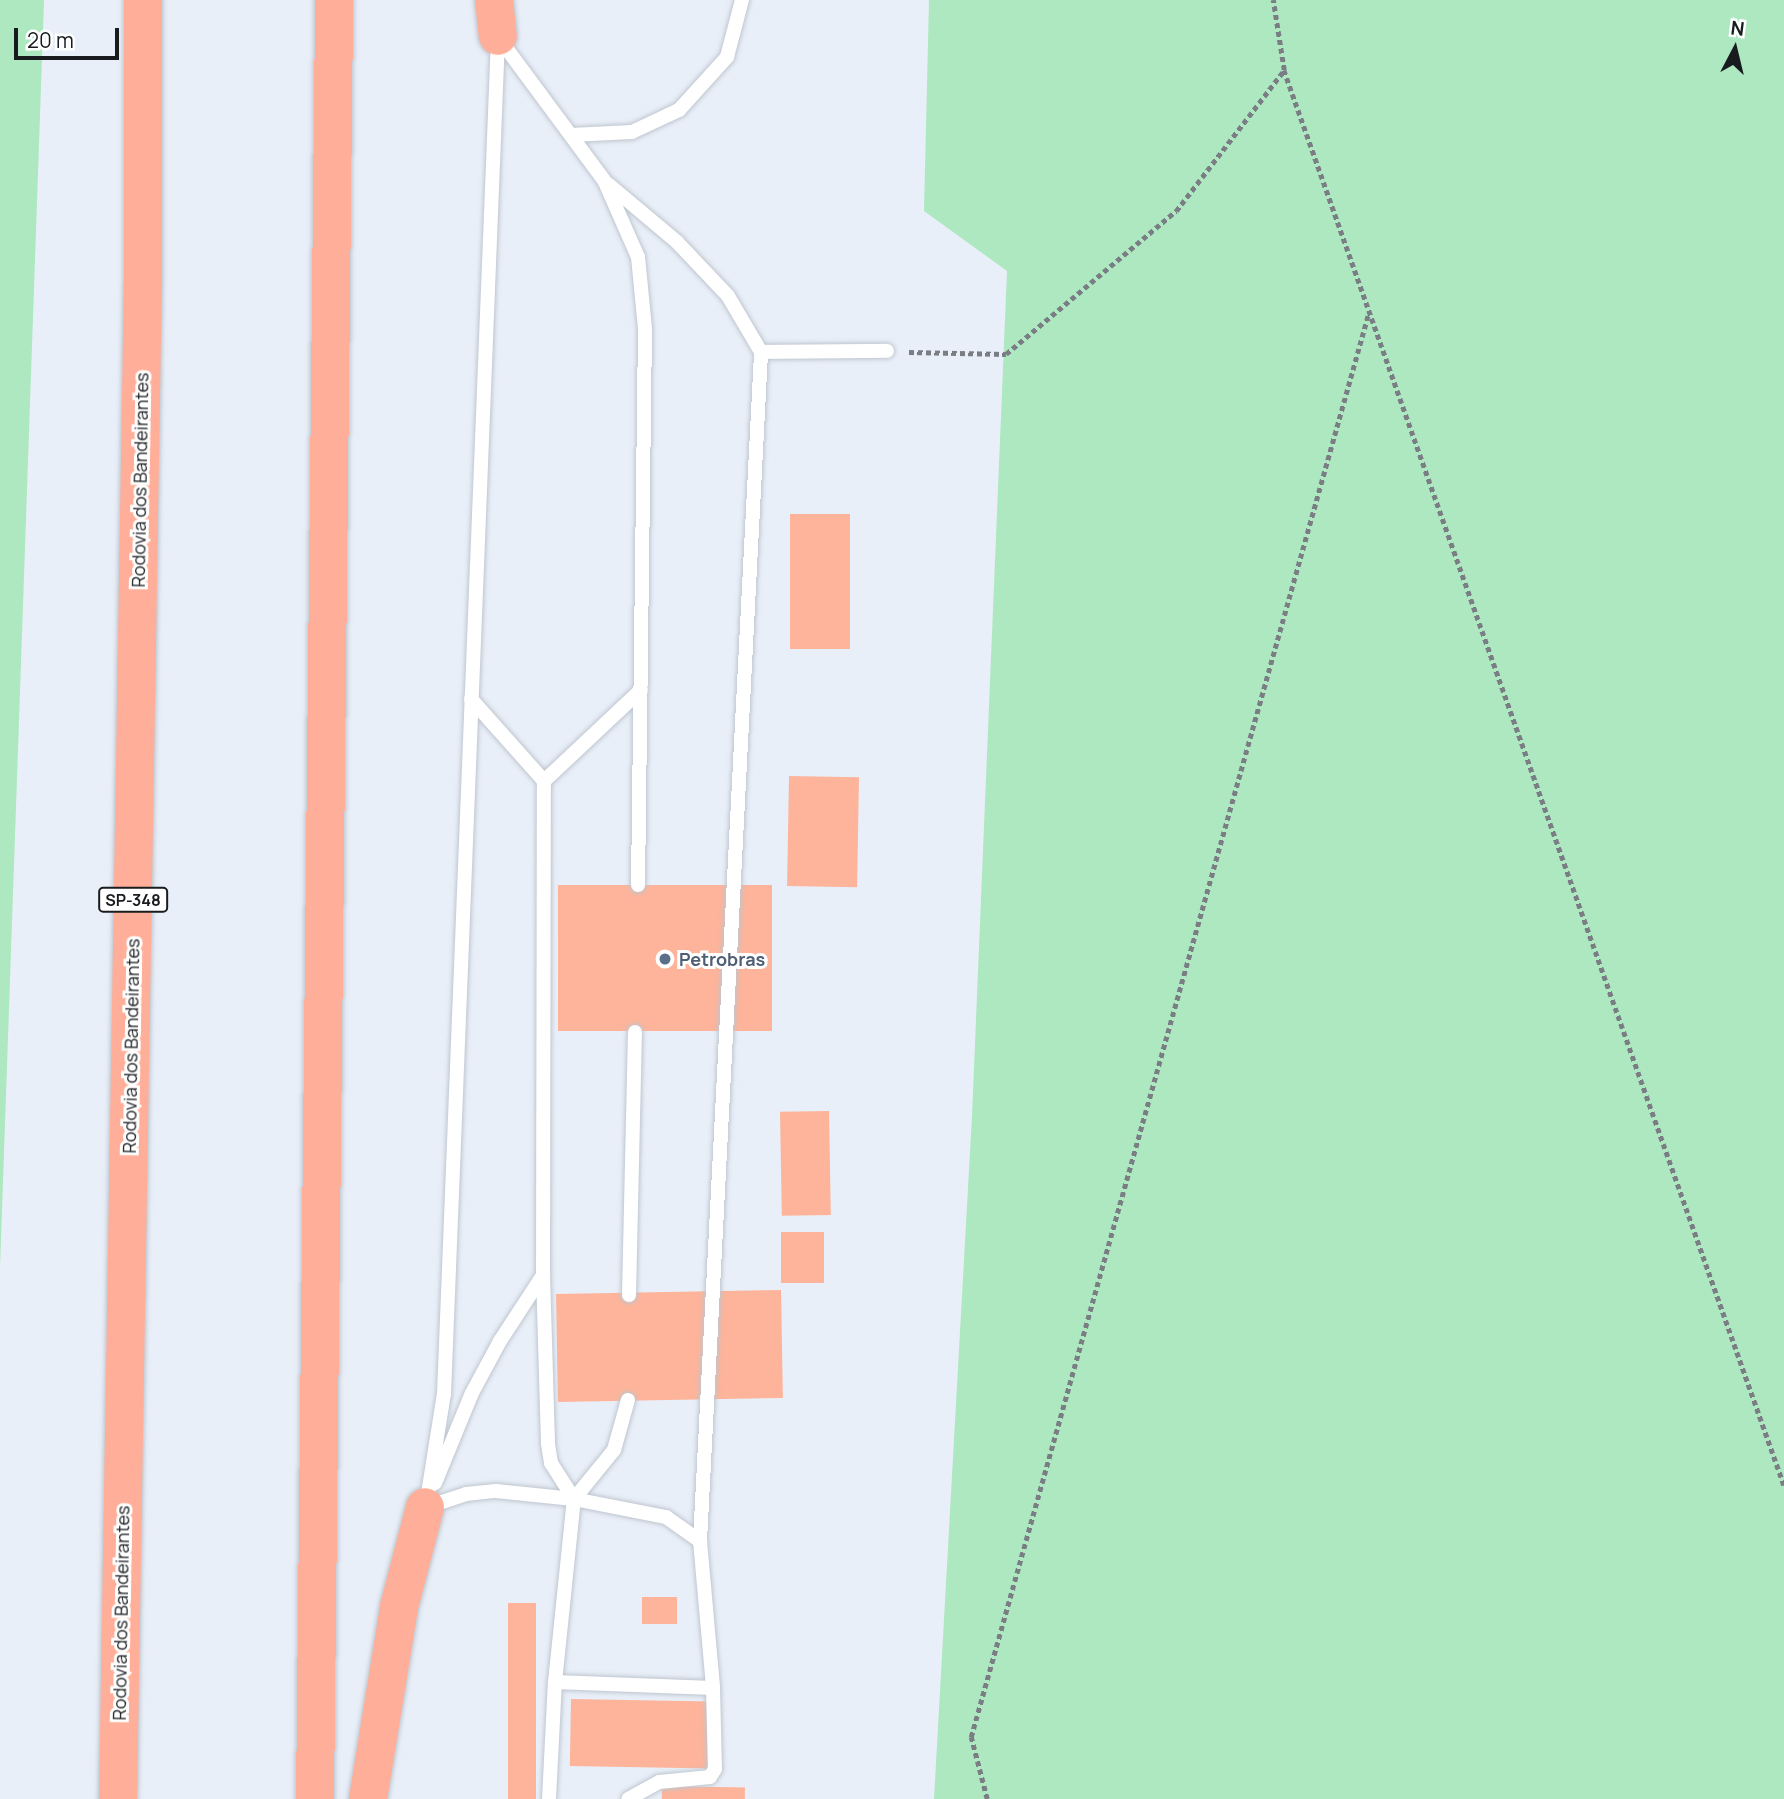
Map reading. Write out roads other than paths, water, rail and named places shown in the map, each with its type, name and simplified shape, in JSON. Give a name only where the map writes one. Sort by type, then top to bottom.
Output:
[{"type":"highway","name":"Rodovia dos Bandeirantes","points":[[118,1799],[143,294],[143,0]]},
{"type":"highway","points":[[315,1799],[334,0]]},
{"type":"highway","points":[[368,1799],[399,1607],[425,1507]]},
{"type":"lane","points":[[571,135],[632,132],[679,110],[727,57],[741,0]]},
{"type":"lane","points":[[496,18],[571,135],[604,180],[638,257],[645,329],[638,885]]},
{"type":"lane","points":[[425,1507],[444,1394],[496,18]]},
{"type":"lane","points":[[604,180],[677,242],[728,296],[761,352],[700,1541],[717,1755],[715,1769],[710,1777],[659,1782],[628,1799]]},
{"type":"lane","points":[[761,352],[887,351]]},
{"type":"lane","points":[[544,781],[641,690]]},
{"type":"lane","points":[[471,699],[544,781],[543,1275],[548,1443],[551,1463],[574,1499]]},
{"type":"lane","points":[[629,1295],[635,1032]]},
{"type":"lane","points":[[425,1507],[472,1393],[500,1341],[543,1275]]},
{"type":"lane","points":[[549,1799],[555,1682],[574,1499],[614,1450],[628,1400]]},
{"type":"lane","points":[[425,1507],[466,1494],[496,1491],[574,1499],[666,1517],[700,1541]]},
{"type":"lane","points":[[555,1682],[713,1688]]},
{"type":"place","name":"Petrobras","points":[[665,959]]}]
